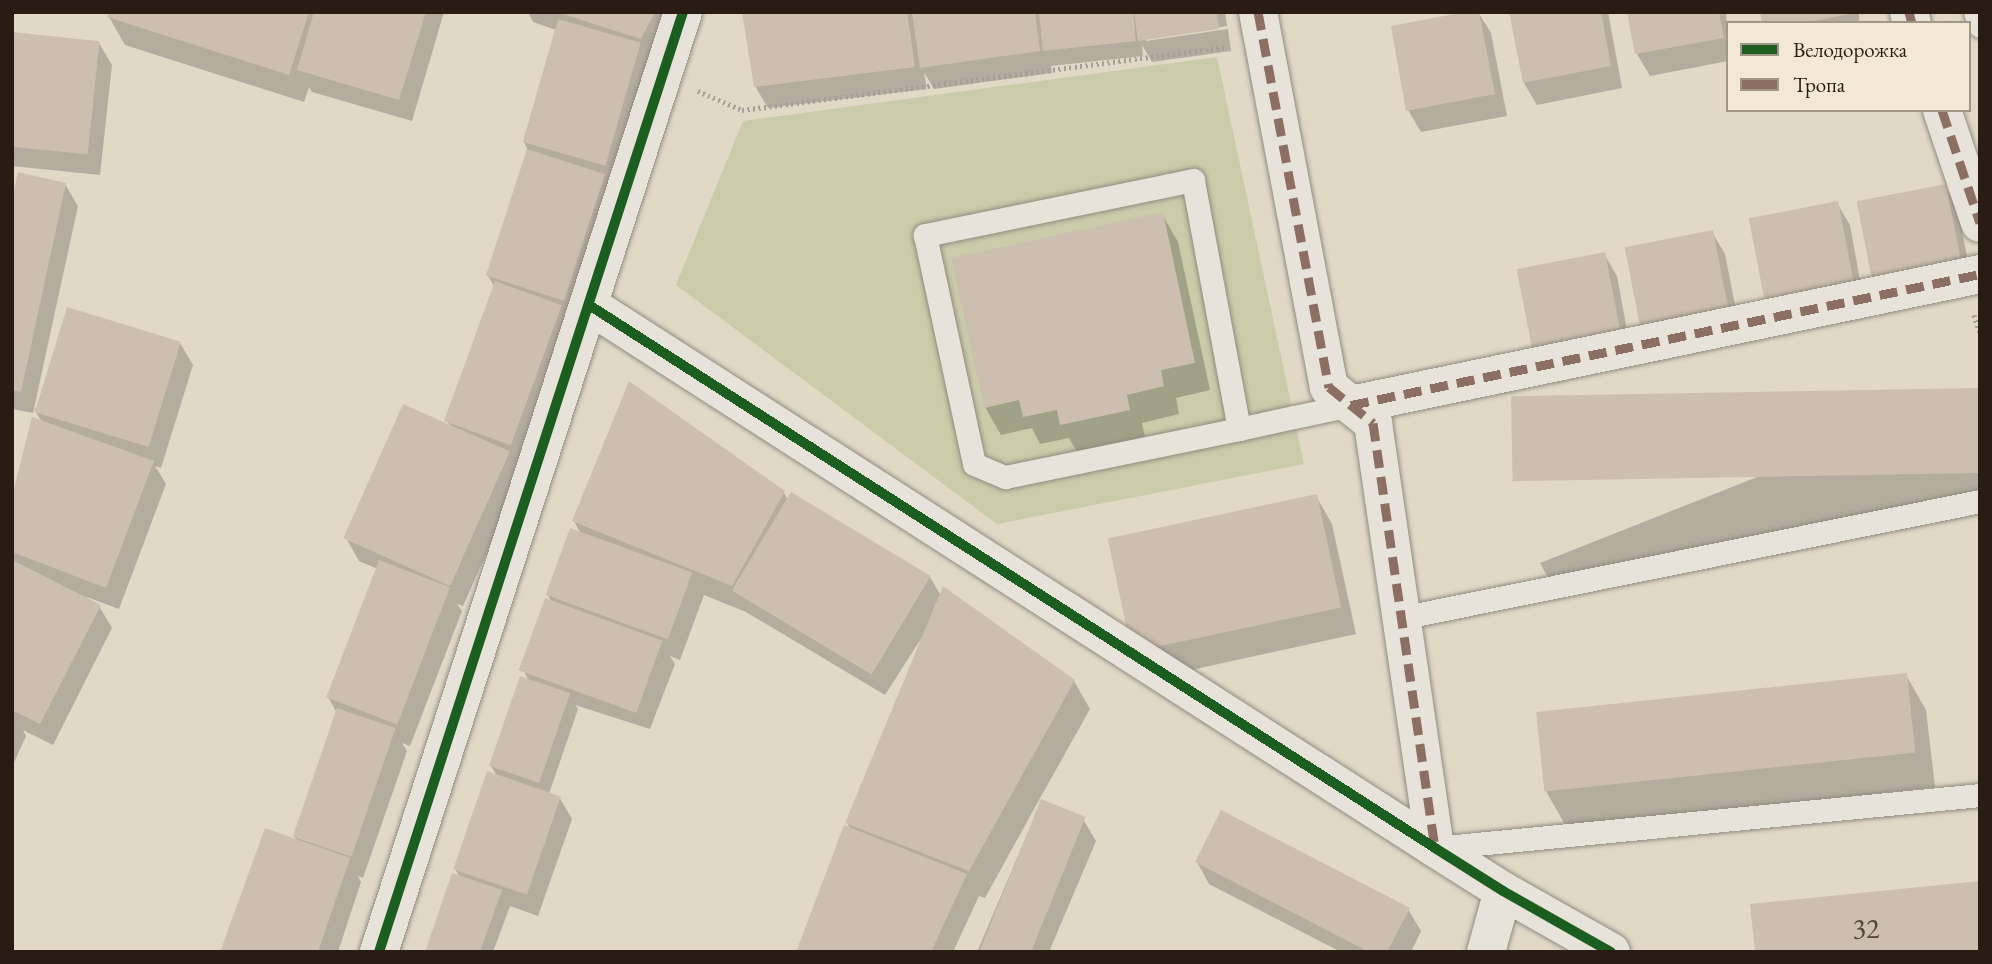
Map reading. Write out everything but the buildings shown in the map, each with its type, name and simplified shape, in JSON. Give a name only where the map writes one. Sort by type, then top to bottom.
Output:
[{"type":"street","points":[[379,952],[683,12]]},
{"type":"street","points":[[1260,27],[1329,387],[1373,423],[1435,848]]},
{"type":"street","points":[[1943,112],[1980,223]]},
{"type":"street","points":[[1351,405],[1980,274]]},
{"type":"street","points":[[589,305],[1435,848],[1503,891],[1611,952]]},
{"type":"street","points":[[1486,952],[1503,891]]},
{"type":"lane","points":[[1975,12],[1980,26]]},
{"type":"lane","points":[[1239,429],[1193,180],[925,234],[974,464],[1005,477],[1239,429],[1351,405]]},
{"type":"lane","points":[[1400,618],[1980,501]]},
{"type":"lane","points":[[1435,848],[1980,795]]},
{"type":"path","points":[[663,75],[742,110],[1260,27]]},
{"type":"green space","points":[[1217,57],[1304,464],[997,524],[676,285],[743,121]]},
{"type":"marked path","points":[[1258,12],[1329,387],[1373,423],[1435,848]]},
{"type":"marked path","points":[[1909,12],[1911,21]]},
{"type":"marked path","points":[[1943,112],[1980,223]]},
{"type":"marked path","points":[[1351,405],[1980,274]]},
{"type":"cycle path","points":[[379,952],[683,12]]},
{"type":"cycle path","points":[[589,305],[1435,848],[1503,891],[1611,952]]}]
